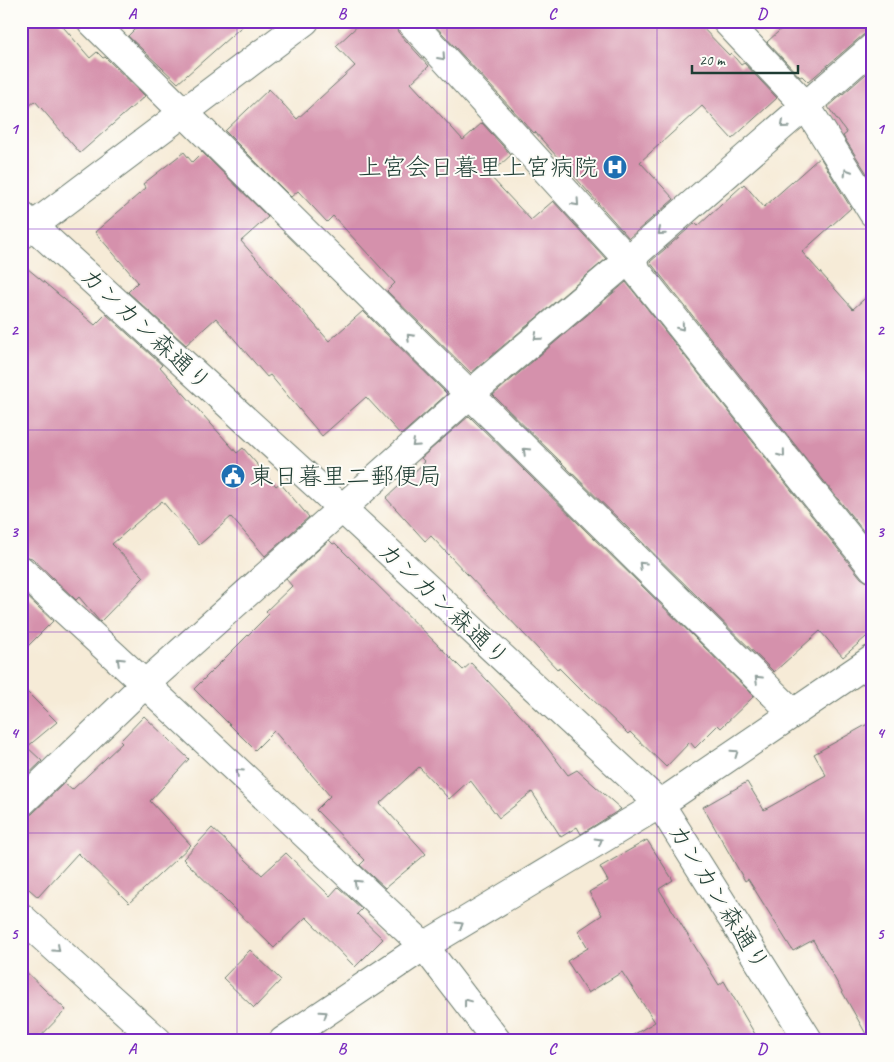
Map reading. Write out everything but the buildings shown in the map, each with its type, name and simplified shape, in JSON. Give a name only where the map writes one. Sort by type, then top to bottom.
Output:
[{"type":"street","points":[[91,21],[793,713]]},
{"type":"street","points":[[25,225],[183,113],[305,21]]},
{"type":"street","points":[[410,21],[628,260],[873,568]]},
{"type":"street","points":[[726,21],[806,106],[873,213]]},
{"type":"street","points":[[21,803],[145,684],[469,395],[873,47]]},
{"type":"street","name":"カンカン森通り","points":[[25,225],[342,509],[660,804],[809,1041]]},
{"type":"street","points":[[21,570],[424,946],[496,1041]]},
{"type":"street","points":[[283,1041],[424,946],[660,804],[873,659]]},
{"type":"street","points":[[21,917],[158,1041]]},
{"type":"shaded area","points":[[747,21],[773,21],[759,34]]},
{"type":"place","name":"上宮会日暮里上宮病院","points":[[615,167]]},
{"type":"place","name":"東日暮里二郵便局","points":[[233,476]]}]
